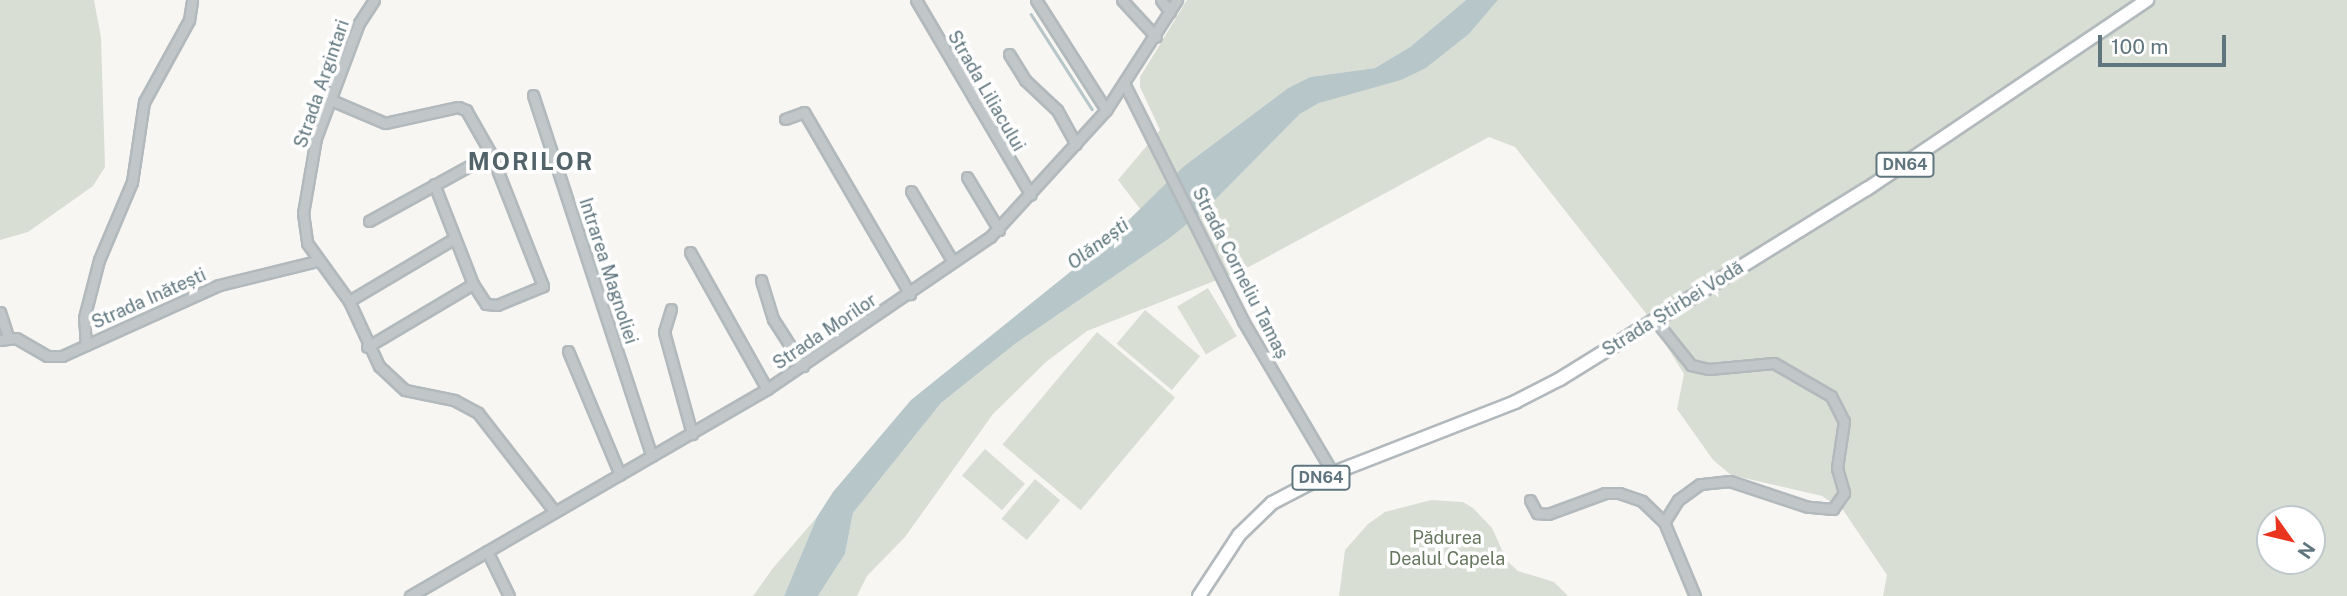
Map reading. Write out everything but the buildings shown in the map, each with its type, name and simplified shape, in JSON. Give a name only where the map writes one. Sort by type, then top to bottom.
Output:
[{"type":"main road","name":"Strada Știrbei Vodă","points":[[1199,596],[1259,513],[1286,494],[1542,389],[1910,161],[2147,0]]},
{"type":"street","points":[[86,345],[84,318],[99,260],[132,182],[144,102],[189,20],[192,0]]},
{"type":"street","name":"Strada Argintari","points":[[374,0],[359,23],[316,138],[302,229],[317,261],[349,301],[367,347],[379,366],[405,390],[462,403],[487,420],[555,512]]},
{"type":"street","name":"Strada Liliacului","points":[[916,0],[1031,195]]},
{"type":"street","points":[[1036,0],[1106,110]]},
{"type":"street","points":[[1122,0],[1156,37]]},
{"type":"street","points":[[1161,0],[1170,12]]},
{"type":"street","name":"Strada Morilor","points":[[410,596],[767,389],[910,294],[999,230],[1106,110],[1125,85],[1178,0]]},
{"type":"street","points":[[1009,54],[1025,80],[1057,110],[1076,144]]},
{"type":"street","name":"Strada Corneliu Tamaș","points":[[1125,85],[1161,152],[1243,321],[1333,473]]},
{"type":"street","name":"Intrarea Magnoliei","points":[[533,95],[652,456]]},
{"type":"street","points":[[331,100],[384,123],[458,107],[474,120],[491,154],[544,286],[493,306],[481,299],[433,184]]},
{"type":"street","points":[[785,119],[804,112],[910,294]]},
{"type":"street","points":[[369,221],[491,154]]},
{"type":"street","points":[[967,177],[999,230]]},
{"type":"street","points":[[911,191],[953,262]]},
{"type":"street","points":[[349,301],[455,238]]},
{"type":"street","points":[[690,252],[767,389]]},
{"type":"street","name":"Strada Inătești","points":[[4,338],[53,357],[86,345],[219,285],[317,261]]},
{"type":"street","points":[[761,280],[774,319],[803,366]]},
{"type":"street","points":[[367,347],[473,284]]},
{"type":"street","points":[[671,309],[664,332],[692,434]]},
{"type":"street","points":[[0,312],[4,338]]},
{"type":"street","points":[[1656,320],[1691,365],[1709,369],[1752,361],[1774,363],[1831,396],[1844,421],[1837,468],[1843,494],[1833,509],[1713,481],[1690,490],[1664,522]]},
{"type":"street","points":[[568,351],[620,475]]},
{"type":"street","points":[[1530,500],[1537,513],[1548,514],[1605,493],[1619,493],[1642,500],[1664,522],[1695,596]]},
{"type":"street","points":[[487,551],[509,596]]},
{"type":"green space","points":[[0,0],[94,0],[101,37],[105,167],[93,186],[28,232],[0,240]]},
{"type":"green space","points":[[1187,0],[1466,0],[1410,47],[1375,68],[1310,77],[1288,88],[1184,166],[1141,210],[1118,180],[1160,130],[1140,87],[1140,77]]},
{"type":"green space","points":[[1498,0],[2347,0],[2347,596],[1883,596],[1887,575],[1843,510],[1822,496],[1731,475],[1713,460],[1677,409],[1684,374],[1648,316],[1515,147],[1489,137],[1245,269],[1087,331],[1046,362],[993,414],[905,537],[867,576],[857,596],[818,596],[845,554],[853,513],[941,403],[1015,344],[1170,238],[1208,207],[1300,114],[1319,103],[1426,68],[1469,34]]},
{"type":"green space","points":[[1208,288],[1237,336],[1206,355],[1177,307]]},
{"type":"green space","points":[[1145,310],[1200,356],[1172,390],[1117,344]]},
{"type":"green space","points":[[1097,332],[1175,398],[1081,510],[1003,445]]},
{"type":"green space","points":[[985,449],[1025,484],[1002,510],[962,475]]},
{"type":"green space","points":[[1035,479],[1060,500],[1027,540],[1002,519]]},
{"type":"green space","name":"Pădurea Dealul Capela","points":[[1431,500],[1463,502],[1473,508],[1492,528],[1507,561],[1518,571],[1554,582],[1568,596],[1339,596],[1345,550],[1368,524],[1385,512]]},
{"type":"green space","points":[[817,517],[784,596],[753,596],[773,568]]},
{"type":"shaded area","points":[[1466,0],[1498,0],[1469,34],[1426,68],[1401,80],[1319,103],[1300,114],[1208,207],[1170,238],[1015,344],[941,403],[853,513],[845,554],[818,596],[784,596],[817,517],[833,492],[911,400],[1100,248],[1184,166],[1288,88],[1310,77],[1375,68],[1410,47]]},
{"type":"waterway","points":[[1031,14],[1092,109]]},
{"type":"district","name":"MORILOR","points":[[531,162]]},
{"type":"water label","name":"Olănești","points":[[1098,244]]}]
